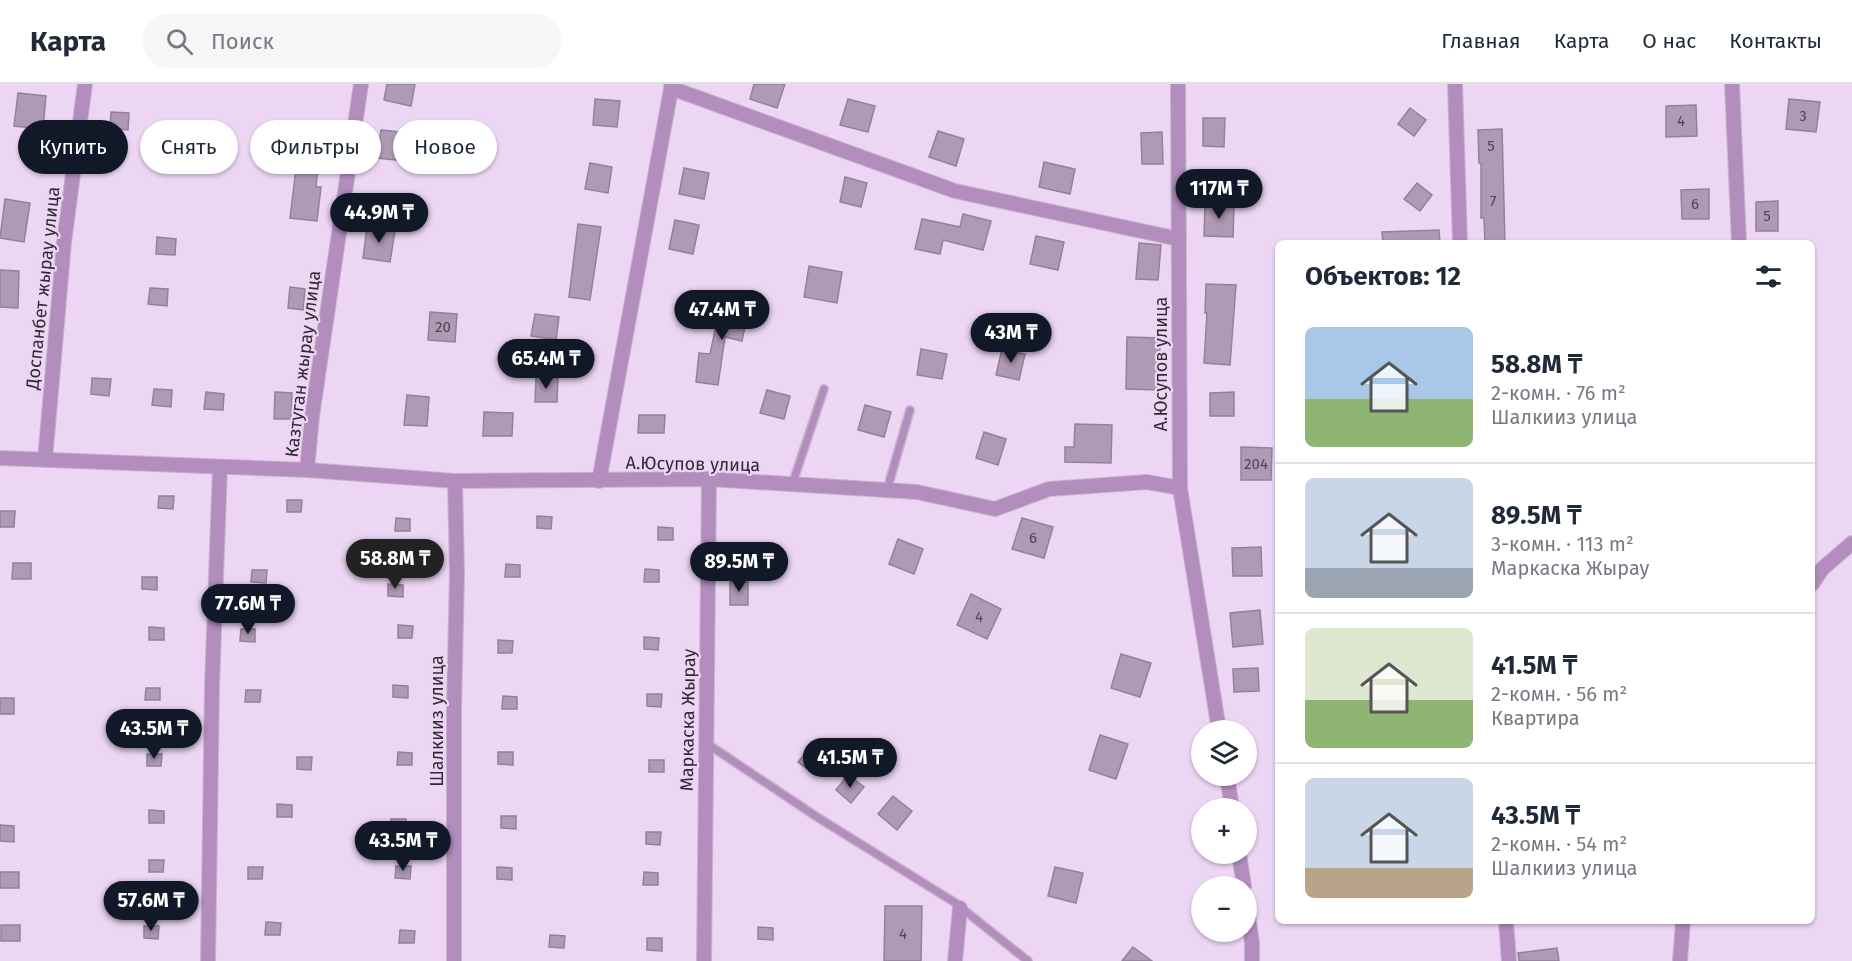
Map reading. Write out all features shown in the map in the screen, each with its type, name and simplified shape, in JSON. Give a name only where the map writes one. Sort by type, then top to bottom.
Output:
[{"type":"street","name":"Доспанбет жырау улица","points":[[45,460],[64,242],[85,84]]},
{"type":"street","name":"Казтуган жырау улица","points":[[308,470],[312,416],[361,84]]},
{"type":"street","name":"А.Юсупов улица","points":[[1178,84],[1180,488],[1218,720]]},
{"type":"street","points":[[1455,84],[1460,240]]},
{"type":"street","points":[[1732,84],[1739,240]]},
{"type":"street","name":"А.Юсупов улица","points":[[1179,239],[955,191],[672,86],[599,480],[709,479],[917,492],[995,509],[1049,489],[1148,482],[1180,488]]},
{"type":"street","points":[[0,458],[308,470],[455,481],[599,480]]},
{"type":"street","points":[[208,961],[212,686],[220,467]]},
{"type":"street","name":"Маркаска Жырау","points":[[704,961],[709,479]]},
{"type":"street","name":"Шалкииз улица","points":[[454,961],[454,709],[457,573],[455,481]]},
{"type":"street","points":[[1815,580],[1822,569],[1852,543]]},
{"type":"street","points":[[955,961],[960,908]]},
{"type":"street","points":[[1506,924],[1509,961]]},
{"type":"street","points":[[1680,961],[1683,924]]},
{"type":"street","points":[[1252,942],[1252,961]]},
{"type":"lane","points":[[792,485],[824,389]]},
{"type":"lane","points":[[887,490],[910,411]]},
{"type":"lane","points":[[706,743],[960,908],[1028,961]]},
{"type":"building","points":[[387,84],[415,84],[411,106],[384,100]]},
{"type":"building","points":[[754,84],[785,84],[777,108],[750,99]]},
{"type":"building","points":[[18,93],[46,96],[44,120],[18,120],[18,126],[14,126]]},
{"type":"building","points":[[595,99],[620,101],[617,127],[593,125]]},
{"type":"building","points":[[848,99],[875,106],[868,132],[840,125]]},
{"type":"building","points":[[1789,99],[1820,102],[1816,132],[1786,129]]},
{"type":"building","points":[[1696,105],[1697,136],[1666,137],[1666,106]]},
{"type":"building","points":[[1410,108],[1426,120],[1414,136],[1398,124]]},
{"type":"building","points":[[111,112],[129,113],[128,130],[128,120],[110,120]]},
{"type":"building","points":[[1203,118],[1225,118],[1224,147],[1203,146]]},
{"type":"building","points":[[1502,129],[1505,240],[1485,240],[1484,218],[1481,218],[1481,163],[1479,163],[1478,130]]},
{"type":"building","points":[[381,130],[393,131],[393,160],[381,158]]},
{"type":"building","points":[[938,131],[964,139],[956,166],[929,157]]},
{"type":"building","points":[[1162,132],[1163,164],[1142,164],[1141,133]]},
{"type":"building","points":[[1044,162],[1075,169],[1070,194],[1039,187]]},
{"type":"building","points":[[590,163],[612,167],[608,193],[585,189]]},
{"type":"building","points":[[684,168],[709,173],[704,199],[679,194]]},
{"type":"building","points":[[295,174],[317,174],[316,187],[321,187],[317,221],[290,218]]},
{"type":"building","points":[[845,177],[867,183],[861,207],[840,202]]},
{"type":"building","points":[[1417,183],[1432,195],[1420,211],[1404,199]]},
{"type":"building","points":[[1709,189],[1709,219],[1682,219],[1681,190]]},
{"type":"building","points":[[5,199],[30,203],[24,242],[0,238]]},
{"type":"building","points":[[1778,201],[1778,231],[1756,231],[1756,202]]},
{"type":"building","points":[[1205,204],[1234,205],[1233,237],[1204,236]]},
{"type":"building","points":[[963,214],[991,221],[983,250],[943,240],[940,254],[915,249],[922,219],[960,227]]},
{"type":"building","points":[[675,220],[699,225],[693,254],[669,249]]},
{"type":"building","points":[[578,224],[601,227],[590,300],[569,297]]},
{"type":"building","points":[[367,227],[395,231],[390,262],[363,258]]},
{"type":"building","points":[[1439,230],[1440,240],[1383,240],[1382,232]]},
{"type":"building","points":[[1036,236],[1064,242],[1058,270],[1030,264]]},
{"type":"building","points":[[157,237],[176,239],[175,255],[156,254]]},
{"type":"building","points":[[1139,243],[1161,245],[1158,280],[1136,279]]},
{"type":"building","points":[[809,266],[842,272],[837,303],[804,297]]},
{"type":"building","points":[[0,270],[19,271],[18,308],[0,307]]},
{"type":"building","points":[[1206,284],[1236,285],[1230,365],[1204,363]]},
{"type":"building","points":[[290,287],[305,289],[303,310],[288,308]]},
{"type":"building","points":[[150,288],[168,289],[167,306],[148,304]]},
{"type":"building","points":[[721,302],[749,307],[742,341],[725,337],[718,385],[696,382],[699,353],[710,354]]},
{"type":"building","points":[[430,312],[457,314],[455,342],[428,340]]},
{"type":"building","points":[[535,314],[559,317],[556,340],[531,336]]},
{"type":"building","points":[[1127,337],[1160,338],[1159,390],[1126,389]]},
{"type":"building","points":[[921,349],[947,354],[942,379],[917,375]]},
{"type":"building","points":[[1002,349],[1025,354],[1019,380],[996,375]]},
{"type":"building","points":[[536,377],[558,377],[557,402],[535,402]]},
{"type":"building","points":[[92,378],[111,379],[109,396],[91,394]]},
{"type":"building","points":[[154,389],[172,390],[171,407],[152,405]]},
{"type":"building","points":[[767,390],[790,396],[784,419],[760,413]]},
{"type":"building","points":[[206,392],[224,394],[223,410],[204,409]]},
{"type":"building","points":[[275,392],[292,393],[291,419],[274,419]]},
{"type":"building","points":[[1234,392],[1234,416],[1210,416],[1210,393]]},
{"type":"building","points":[[407,395],[429,397],[427,426],[404,425]]},
{"type":"building","points":[[865,405],[891,412],[884,437],[858,430]]},
{"type":"building","points":[[484,412],[513,413],[512,436],[483,436]]},
{"type":"building","points":[[639,415],[665,415],[664,433],[638,433]]},
{"type":"building","points":[[1075,424],[1112,425],[1111,463],[1065,462],[1065,447],[1074,447]]},
{"type":"building","points":[[984,432],[1006,439],[998,465],[976,458]]},
{"type":"building","points":[[1241,447],[1272,448],[1271,480],[1241,480]]},
{"type":"building","points":[[159,496],[174,496],[173,509],[158,508]]},
{"type":"building","points":[[287,500],[302,500],[301,512],[287,512]]},
{"type":"building","points":[[0,511],[15,511],[14,527],[0,527]]},
{"type":"building","points":[[537,516],[552,517],[551,529],[537,528]]},
{"type":"building","points":[[396,518],[410,519],[410,531],[395,531]]},
{"type":"building","points":[[1022,518],[1053,527],[1044,558],[1012,549]]},
{"type":"building","points":[[658,527],[673,528],[673,540],[658,540]]},
{"type":"building","points":[[898,539],[923,549],[914,574],[889,564]]},
{"type":"building","points":[[763,545],[778,545],[777,558],[763,557]]},
{"type":"building","points":[[1261,547],[1262,576],[1233,576],[1232,548]]},
{"type":"building","points":[[13,563],[31,563],[31,579],[12,579]]},
{"type":"building","points":[[506,564],[520,565],[520,577],[505,577]]},
{"type":"building","points":[[645,569],[659,570],[659,582],[644,582]]},
{"type":"building","points":[[252,570],[267,570],[266,583],[251,582]]},
{"type":"building","points":[[142,577],[157,577],[157,590],[142,589]]},
{"type":"building","points":[[730,582],[748,582],[748,605],[730,605]]},
{"type":"building","points":[[388,584],[403,585],[403,597],[388,596]]},
{"type":"building","points":[[971,594],[1001,609],[987,639],[957,625]]},
{"type":"building","points":[[1260,610],[1263,644],[1233,647],[1230,613]]},
{"type":"building","points":[[398,625],[413,626],[412,638],[398,638]]},
{"type":"building","points":[[149,627],[164,628],[164,640],[149,640]]},
{"type":"building","points":[[241,629],[255,629],[255,642],[240,641]]},
{"type":"building","points":[[644,637],[659,638],[658,650],[644,649]]},
{"type":"building","points":[[498,640],[513,641],[512,653],[498,653]]},
{"type":"building","points":[[1121,654],[1151,663],[1140,697],[1111,688]]},
{"type":"building","points":[[1258,668],[1259,691],[1234,692],[1233,669]]},
{"type":"building","points":[[393,685],[408,686],[408,698],[393,697]]},
{"type":"building","points":[[146,688],[160,688],[160,700],[145,700]]},
{"type":"building","points":[[246,690],[261,690],[260,702],[245,702]]},
{"type":"building","points":[[647,694],[662,694],[661,707],[647,706]]},
{"type":"building","points":[[503,696],[517,697],[517,709],[502,709]]},
{"type":"building","points":[[0,698],[14,698],[14,714],[0,714]]},
{"type":"building","points":[[1100,735],[1128,744],[1116,779],[1089,770]]},
{"type":"building","points":[[811,746],[826,759],[814,774],[798,762]]},
{"type":"building","points":[[398,752],[412,753],[412,765],[397,765]]},
{"type":"building","points":[[498,752],[513,752],[513,765],[498,764]]},
{"type":"building","points":[[147,754],[162,754],[161,766],[147,766]]},
{"type":"building","points":[[297,757],[312,757],[311,770],[297,769]]},
{"type":"building","points":[[649,760],[664,760],[664,772],[649,772]]},
{"type":"building","points":[[848,775],[864,787],[851,803],[836,790]]},
{"type":"building","points":[[893,796],[912,811],[897,830],[878,814]]},
{"type":"building","points":[[277,804],[292,805],[292,817],[277,817]]},
{"type":"building","points":[[149,810],[164,811],[164,823],[149,823]]},
{"type":"building","points":[[501,816],[516,816],[516,829],[501,828]]},
{"type":"building","points":[[391,819],[406,819],[405,832],[390,831]]},
{"type":"building","points":[[0,825],[14,826],[14,842],[0,841]]},
{"type":"building","points":[[646,832],[661,832],[660,845],[646,844]]},
{"type":"building","points":[[149,860],[164,860],[163,872],[149,872]]},
{"type":"building","points":[[396,866],[411,866],[410,879],[395,878]]},
{"type":"building","points":[[248,867],[263,867],[262,879],[248,879]]},
{"type":"building","points":[[497,867],[512,868],[512,880],[497,879]]},
{"type":"building","points":[[1055,867],[1083,873],[1076,903],[1048,896]]},
{"type":"building","points":[[0,872],[19,872],[19,888],[0,888]]},
{"type":"building","points":[[644,872],[658,873],[658,885],[643,885]]},
{"type":"building","points":[[885,906],[922,906],[921,961],[884,961]]},
{"type":"building","points":[[266,922],[281,923],[280,935],[265,935]]},
{"type":"building","points":[[1,925],[20,925],[20,941],[1,941]]},
{"type":"building","points":[[144,926],[159,926],[158,939],[144,938]]},
{"type":"building","points":[[758,927],[773,928],[773,940],[758,939]]},
{"type":"building","points":[[400,930],[415,931],[414,943],[399,943]]},
{"type":"building","points":[[550,935],[565,936],[564,948],[549,947]]},
{"type":"building","points":[[647,938],[662,938],[662,951],[647,950]]},
{"type":"building","points":[[1133,947],[1152,961],[1122,961]]},
{"type":"building","points":[[1557,948],[1559,961],[1519,961],[1518,953]]}]
